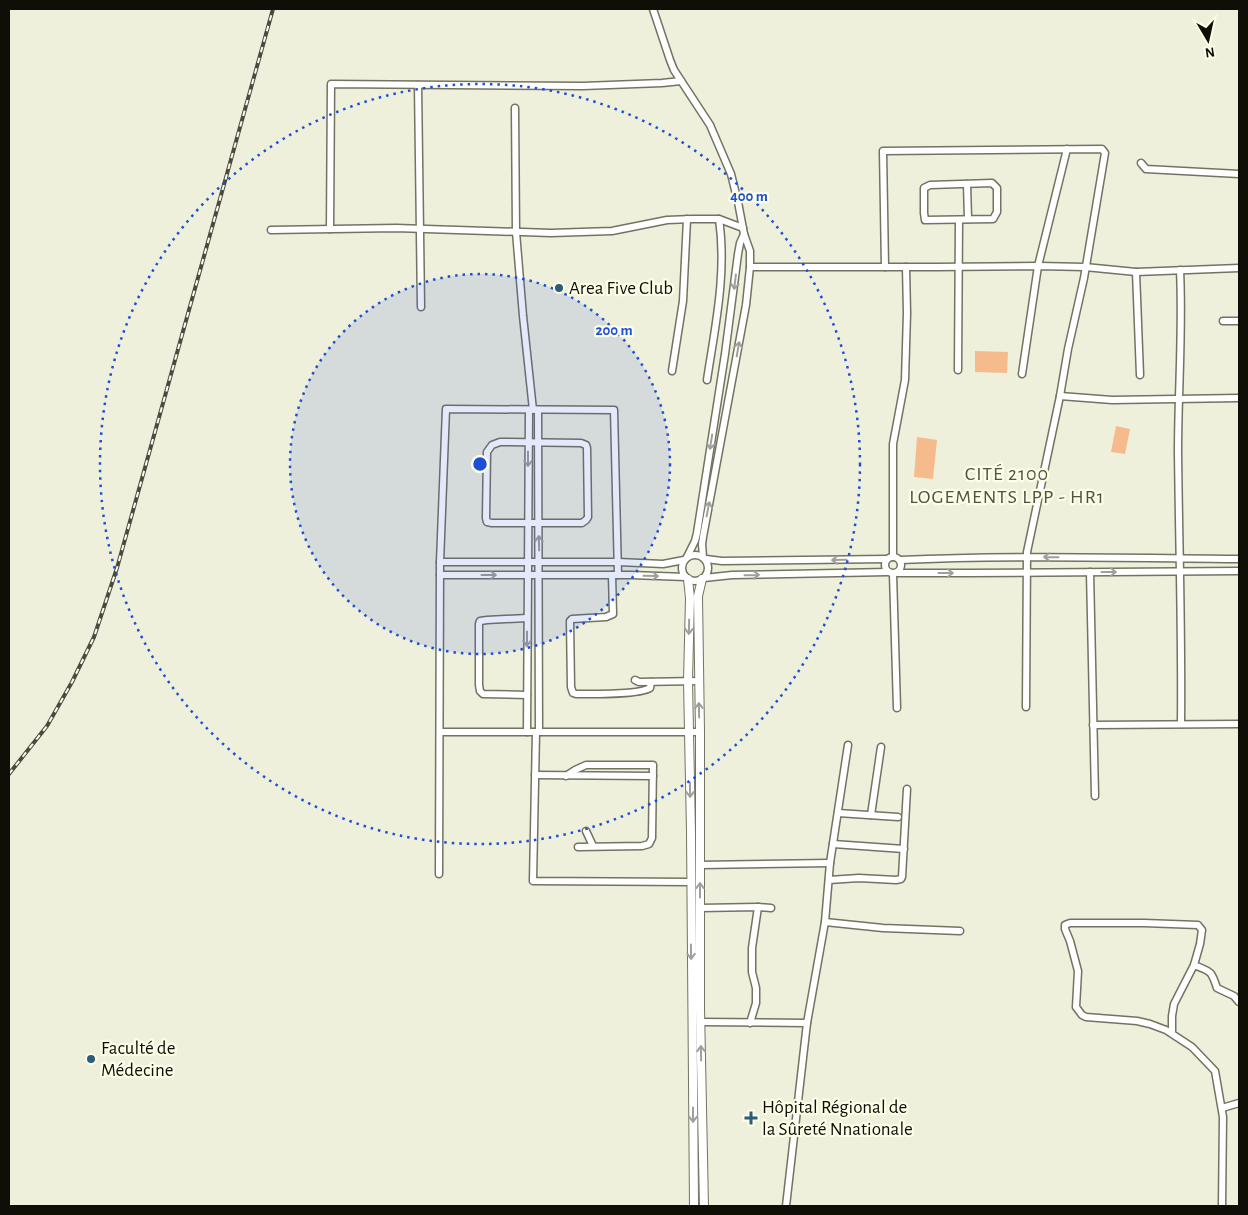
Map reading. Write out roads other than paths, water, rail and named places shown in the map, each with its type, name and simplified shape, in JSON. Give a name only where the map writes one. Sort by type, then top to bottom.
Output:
[{"type":"street","points":[[653,9],[670,60],[681,81],[710,125],[725,160],[734,185],[750,251],[750,267],[744,314],[702,544],[704,558],[708,567],[698,596],[700,908],[693,1081],[694,1206]]},
{"type":"street","points":[[330,229],[331,84],[583,86],[681,81]]},
{"type":"street","points":[[418,85],[421,308]]},
{"type":"street","points":[[515,108],[516,232],[523,316],[538,442],[538,732],[535,775],[533,881],[690,882]]},
{"type":"street","points":[[1022,374],[1038,266],[1067,149]]},
{"type":"street","points":[[885,267],[884,151],[1102,149],[1105,154],[1086,267],[1027,557],[1026,708]]},
{"type":"street","points":[[1141,164],[1146,169],[1239,174]]},
{"type":"street","points":[[992,183],[997,188],[997,212],[993,219],[968,220],[925,220],[924,188],[930,184],[992,183]]},
{"type":"street","points":[[967,184],[968,220]]},
{"type":"street","points":[[672,371],[683,301],[687,219]]},
{"type":"street","points":[[271,230],[419,229],[551,233],[612,231],[667,220],[719,219],[744,231]]},
{"type":"street","points":[[707,380],[719,302],[722,267],[719,219]]},
{"type":"street","points":[[958,370],[959,220]]},
{"type":"street","points":[[704,1206],[700,1022],[696,1008],[690,882],[688,681],[690,598],[687,578],[682,569],[692,549],[697,533],[738,254],[744,231]]},
{"type":"street","points":[[750,267],[1038,266],[1086,267],[1136,272],[1239,268]]},
{"type":"street","points":[[893,573],[885,567],[885,564],[890,558],[893,444],[905,380],[906,267]]},
{"type":"street","points":[[1180,270],[1178,449],[1181,572],[1181,724]]},
{"type":"street","points":[[1136,272],[1140,375]]},
{"type":"street","points":[[1223,321],[1239,321]]},
{"type":"street","points":[[1060,396],[1112,400],[1239,398]]},
{"type":"street","points":[[439,874],[440,562],[446,409],[614,410],[618,562],[615,575],[613,614],[606,617],[572,619],[570,621],[571,687],[573,693],[576,694],[632,693],[646,691],[650,688],[652,682]]},
{"type":"street","points":[[527,732],[528,442],[533,410]]},
{"type":"street","points":[[500,442],[528,442],[581,442],[586,445],[588,517],[582,523],[487,522],[487,452],[489,448],[494,443],[500,442]]},
{"type":"street","points":[[440,562],[618,562],[663,564],[686,559],[695,554],[704,558],[722,561],[890,558],[900,560],[983,557],[1239,559]]},
{"type":"street","points":[[893,573],[902,568],[900,560]]},
{"type":"street","points":[[440,575],[615,575],[687,578],[694,581],[703,578],[732,575],[1239,571]]},
{"type":"street","points":[[1090,572],[1095,796]]},
{"type":"street","points":[[893,573],[897,708]]},
{"type":"street","points":[[527,618],[486,620],[480,621],[479,624],[480,690],[483,694],[527,695]]},
{"type":"street","points":[[635,680],[639,682],[699,681]]},
{"type":"street","points":[[1093,725],[1239,724]]},
{"type":"street","points":[[440,732],[700,732]]},
{"type":"street","points":[[786,1206],[807,1023],[825,922],[830,863],[848,745]]},
{"type":"street","points":[[871,815],[882,747]]},
{"type":"street","points":[[566,776],[586,765],[653,765],[652,838],[649,844],[642,846],[578,847]]},
{"type":"street","points":[[535,775],[653,776]]},
{"type":"street","points":[[829,880],[859,878],[901,879],[907,789]]},
{"type":"street","points":[[838,813],[898,817]]},
{"type":"street","points":[[586,831],[593,846]]},
{"type":"street","points":[[833,844],[904,849]]},
{"type":"street","points":[[700,865],[830,863]]},
{"type":"street","points":[[750,1023],[756,1003],[756,988],[752,972],[752,948],[758,907]]},
{"type":"street","points":[[700,908],[771,908]]},
{"type":"street","points":[[825,922],[883,928],[960,931]]},
{"type":"street","points":[[1172,1033],[1174,1004],[1194,965],[1202,934],[1202,930],[1198,925],[1144,923],[1067,924],[1064,927],[1078,974],[1076,1007],[1082,1015],[1150,1024],[1172,1033],[1192,1047],[1215,1071],[1222,1108],[1223,1126],[1222,1206]]},
{"type":"street","points":[[1194,965],[1212,974],[1217,988],[1234,996],[1239,1002]]},
{"type":"street","points":[[700,1022],[807,1023]]},
{"type":"street","points":[[693,1081],[702,1080]]},
{"type":"street","points":[[1222,1108],[1239,1103]]},
{"type":"railway","points":[[9,774],[47,726],[72,682],[94,637],[117,568],[273,9]]},
{"type":"place","name":"Area Five Club","points":[[559,288]]},
{"type":"place","name":"Faculté de Médecine","points":[[91,1059]]},
{"type":"place","name":"Hôpital Régional de la Sûreté Nnationale","points":[[751,1118]]},
{"type":"district","name":"CITÉ 2100 LOGEMENTS LPP - HR1","points":[[1007,486]]}]
